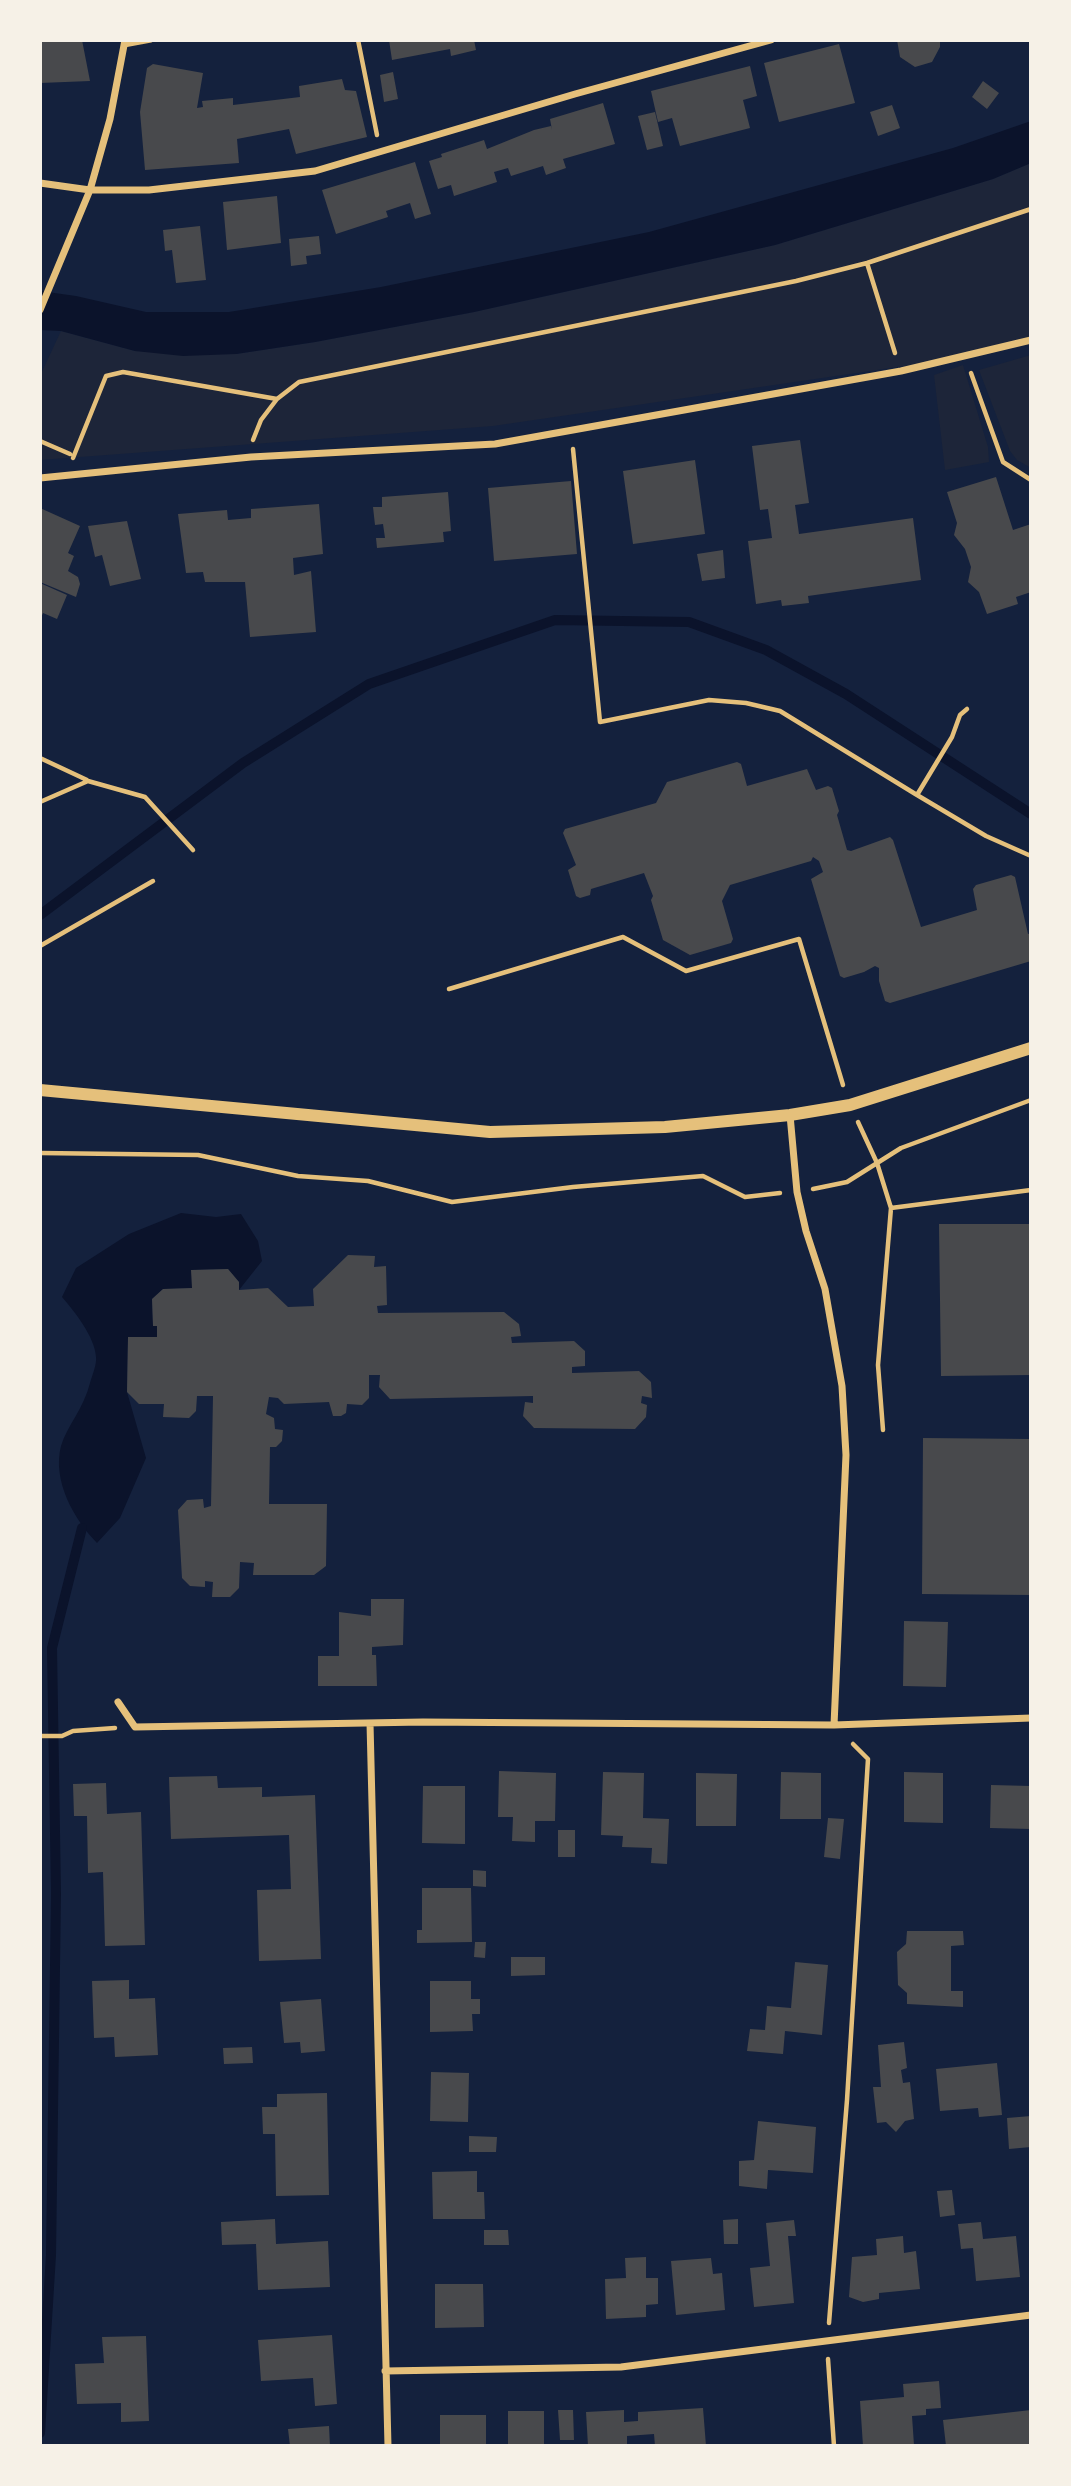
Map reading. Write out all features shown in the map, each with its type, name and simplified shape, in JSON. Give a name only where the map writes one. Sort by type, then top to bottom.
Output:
[{"type":"street","points":[[40,183],[90,190],[149,190],[315,171],[575,94],[771,40]]},
{"type":"street","points":[[40,310],[90,190],[110,119],[125,43]]},
{"type":"street","points":[[40,478],[251,457],[495,444],[901,371],[966,358],[1031,340]]},
{"type":"street","points":[[40,1090],[490,1132],[665,1127],[790,1115],[850,1105],[1031,1048]]},
{"type":"street","points":[[790,1115],[797,1192],[806,1231],[825,1289],[842,1386],[846,1455],[834,1725]]},
{"type":"street","points":[[118,1702],[135,1727],[370,1723],[834,1725],[1031,1718]]},
{"type":"street","points":[[370,1723],[388,2446]]},
{"type":"street","points":[[385,2371],[621,2367],[1031,2315]]},
{"type":"lane","points":[[125,43],[151,40]]},
{"type":"path","points":[[358,40],[381,153]]},
{"type":"path","points":[[251,457],[252,442],[261,420],[276,399],[299,382],[567,329],[867,264],[1031,209]]},
{"type":"path","points":[[867,264],[901,371]]},
{"type":"path","points":[[966,358],[1003,462],[1031,480]]},
{"type":"path","points":[[71,476],[74,455],[106,376],[123,372],[276,399]]},
{"type":"path","points":[[571,430],[600,722],[709,700],[746,703],[780,711],[986,836],[1031,856]]},
{"type":"path","points":[[40,441],[62,453],[74,455]]},
{"type":"path","points":[[917,794],[947,744],[960,715],[967,709]]},
{"type":"path","points":[[40,758],[88,781],[145,797],[193,850]]},
{"type":"path","points":[[40,802],[88,781]]},
{"type":"path","points":[[40,946],[153,881]]},
{"type":"path","points":[[449,989],[623,937],[686,971],[799,939],[850,1105],[877,1163],[891,1208],[878,1365],[883,1430]]},
{"type":"path","points":[[40,1153],[198,1155],[298,1176],[368,1181],[452,1202],[573,1186],[703,1176],[745,1196],[797,1192],[847,1182],[901,1148],[1031,1100]]},
{"type":"path","points":[[891,1208],[1031,1190]]},
{"type":"path","points":[[40,1736],[135,1727]]},
{"type":"path","points":[[834,2446],[827,2339],[847,2100],[868,1759]]},
{"type":"shaded area","points":[[1031,121],[1031,163],[993,179],[775,245],[474,312],[236,354],[183,356],[135,351],[61,331],[40,330],[40,291],[146,312],[229,312],[381,287],[649,232],[953,148]]},
{"type":"shaded area","points":[[1031,163],[1031,340],[918,364],[493,426],[40,460],[40,376],[61,331],[135,351],[236,354],[315,342],[474,312],[775,245],[993,179]]},
{"type":"shaded area","points":[[1031,355],[1031,468],[1017,460],[1010,451],[979,370]]},
{"type":"shaded area","points":[[963,365],[988,447],[989,462],[945,470],[934,375]]},
{"type":"shaded area","points":[[181,1213],[216,1217],[241,1214],[258,1241],[262,1261],[239,1290],[239,1282],[228,1269],[192,1270],[192,1288],[163,1289],[152,1299],[153,1326],[157,1326],[157,1337],[128,1337],[127,1392],[146,1458],[120,1518],[97,1543],[73,1511],[62,1486],[60,1473],[61,1446],[87,1392],[96,1360],[95,1349],[88,1333],[62,1297],[76,1268],[129,1234]]},
{"type":"building","points":[[40,40],[82,40],[90,81],[40,83]]},
{"type":"building","points":[[389,40],[474,40],[476,50],[451,56],[450,49],[392,60]]},
{"type":"building","points":[[897,40],[940,40],[940,47],[932,62],[915,67],[900,57]]},
{"type":"building","points":[[839,44],[855,103],[779,122],[764,63]]},
{"type":"building","points":[[153,64],[203,73],[197,108],[203,107],[202,101],[233,98],[233,105],[300,97],[299,86],[342,79],[345,90],[356,91],[367,137],[296,154],[289,129],[237,139],[239,163],[145,170],[140,112],[147,68]]},
{"type":"building","points":[[750,66],[757,96],[743,100],[750,128],[680,146],[672,118],[658,122],[651,91]]},
{"type":"building","points":[[393,72],[398,99],[384,102],[380,75]]},
{"type":"building","points":[[983,81],[999,93],[987,109],[972,97]]},
{"type":"building","points":[[603,103],[615,144],[563,159],[566,168],[546,175],[543,166],[511,176],[508,168],[494,172],[497,182],[454,196],[451,185],[438,189],[429,161],[442,157],[441,154],[484,140],[487,149],[534,130],[551,126],[552,130],[550,119]]},
{"type":"building","points":[[892,105],[900,128],[878,136],[870,112]]},
{"type":"building","points":[[655,112],[663,146],[647,150],[638,116]]},
{"type":"building","points":[[415,162],[431,214],[415,219],[410,203],[386,211],[388,217],[336,234],[322,190]]},
{"type":"building","points":[[277,196],[281,243],[227,250],[223,202]]},
{"type":"building","points":[[200,226],[206,280],[176,283],[172,250],[165,251],[163,230]]},
{"type":"building","points":[[319,236],[321,254],[306,256],[307,264],[291,266],[289,239]]},
{"type":"building","points":[[800,440],[809,503],[795,505],[799,534],[913,518],[921,580],[808,596],[809,603],[782,606],[781,600],[756,604],[748,541],[772,538],[768,509],[760,510],[752,446]]},
{"type":"building","points":[[695,460],[705,534],[633,544],[623,471]]},
{"type":"building","points":[[996,477],[1013,530],[1031,524],[1031,592],[1016,597],[1018,604],[987,614],[979,592],[968,582],[971,567],[965,549],[954,535],[957,523],[947,492]]},
{"type":"building","points":[[571,481],[577,554],[494,561],[488,488]]},
{"type":"building","points":[[448,492],[451,531],[443,532],[444,542],[377,548],[376,538],[385,538],[383,524],[375,525],[373,507],[382,507],[382,497]]},
{"type":"building","points":[[319,504],[323,554],[293,558],[294,575],[311,571],[316,632],[250,637],[245,582],[205,582],[203,572],[186,573],[178,514],[227,510],[228,520],[251,518],[251,509]]},
{"type":"building","points":[[40,508],[80,526],[68,553],[74,556],[68,571],[78,577],[80,584],[76,597],[40,582]]},
{"type":"building","points":[[127,521],[141,579],[110,586],[102,555],[95,557],[88,526]]},
{"type":"building","points":[[723,550],[725,578],[702,581],[697,554]]},
{"type":"building","points":[[40,583],[67,595],[57,619],[43,613],[40,620]]},
{"type":"building","points":[[737,762],[741,764],[747,786],[807,769],[816,790],[828,786],[832,788],[847,850],[851,851],[890,837],[921,927],[977,910],[973,889],[976,885],[1011,875],[1015,877],[1028,934],[1031,933],[1031,961],[890,1003],[885,1001],[879,981],[879,968],[875,966],[844,978],[840,976],[811,879],[823,872],[819,861],[813,857],[811,861],[730,885],[722,901],[733,939],[731,943],[690,955],[663,940],[651,900],[653,896],[644,873],[591,889],[590,895],[580,898],[576,896],[568,870],[576,865],[563,833],[565,829],[656,803],[667,782]]},
{"type":"building","points":[[939,1224],[1031,1224],[1031,1375],[941,1376]]},
{"type":"building","points":[[348,1255],[375,1256],[374,1267],[386,1266],[387,1305],[377,1306],[378,1313],[504,1312],[519,1324],[521,1336],[511,1337],[512,1343],[574,1341],[585,1351],[585,1366],[572,1367],[572,1373],[639,1371],[651,1382],[652,1398],[642,1396],[641,1403],[647,1405],[646,1417],[635,1429],[534,1428],[523,1416],[525,1402],[533,1403],[533,1396],[390,1399],[379,1387],[380,1375],[369,1375],[369,1398],[362,1405],[347,1404],[346,1413],[341,1416],[333,1416],[329,1402],[284,1404],[278,1398],[269,1397],[266,1414],[274,1418],[275,1429],[283,1430],[282,1441],[276,1447],[270,1447],[269,1504],[327,1504],[326,1566],[314,1575],[253,1575],[254,1563],[240,1562],[239,1588],[230,1597],[212,1597],[213,1582],[205,1581],[205,1587],[190,1586],[182,1578],[178,1510],[187,1500],[203,1499],[204,1508],[211,1506],[213,1396],[197,1396],[196,1411],[189,1418],[163,1417],[164,1404],[139,1404],[127,1392],[128,1337],[157,1337],[157,1326],[153,1326],[152,1299],[163,1289],[192,1288],[191,1270],[228,1269],[239,1282],[239,1290],[268,1288],[288,1307],[314,1306],[313,1289]]},
{"type":"building","points":[[923,1438],[1031,1439],[1031,1595],[922,1594]]},
{"type":"building","points":[[371,1599],[404,1599],[403,1645],[372,1647],[372,1655],[376,1655],[377,1686],[318,1686],[318,1656],[339,1656],[339,1612],[371,1616]]},
{"type":"building","points":[[904,1621],[948,1622],[946,1687],[903,1686]]},
{"type":"building","points":[[499,1771],[556,1773],[555,1821],[535,1821],[535,1842],[512,1841],[513,1817],[498,1817]]},
{"type":"building","points":[[603,1772],[644,1773],[643,1818],[669,1819],[667,1864],[651,1863],[652,1848],[622,1847],[623,1836],[601,1835]]},
{"type":"building","points":[[781,1772],[821,1773],[821,1819],[780,1819]]},
{"type":"building","points":[[904,1772],[943,1773],[943,1823],[904,1822]]},
{"type":"building","points":[[696,1773],[737,1774],[736,1826],[696,1826]]},
{"type":"building","points":[[217,1776],[218,1788],[262,1787],[262,1797],[315,1795],[321,1959],[259,1961],[257,1890],[291,1889],[289,1835],[171,1839],[169,1777]]},
{"type":"building","points":[[106,1783],[107,1814],[141,1812],[145,1945],[105,1946],[103,1872],[88,1873],[87,1816],[74,1816],[73,1784]]},
{"type":"building","points":[[991,1785],[1031,1786],[1031,1829],[990,1828]]},
{"type":"building","points":[[423,1786],[465,1786],[465,1844],[422,1843]]},
{"type":"building","points":[[828,1818],[844,1819],[840,1859],[824,1857]]},
{"type":"building","points":[[558,1830],[575,1830],[575,1857],[558,1857]]},
{"type":"building","points":[[473,1870],[486,1871],[486,1887],[473,1886]]},
{"type":"building","points":[[422,1888],[471,1888],[472,1942],[417,1943],[417,1930],[422,1930]]},
{"type":"building","points":[[907,1931],[963,1931],[964,1945],[951,1946],[951,1991],[963,1991],[963,2007],[907,2004],[907,1993],[898,1985],[897,1952],[906,1944]]},
{"type":"building","points":[[475,1942],[486,1942],[485,1958],[474,1957]]},
{"type":"building","points":[[511,1957],[545,1957],[545,1975],[511,1976]]},
{"type":"building","points":[[795,1962],[828,1965],[822,2035],[785,2031],[783,2054],[747,2051],[750,2029],[765,2030],[767,2006],[791,2008]]},
{"type":"building","points":[[129,1980],[129,1999],[155,1998],[158,2055],[115,2057],[114,2037],[94,2038],[92,1981]]},
{"type":"building","points":[[430,1981],[471,1981],[471,1999],[480,1999],[480,2014],[472,2014],[473,2031],[430,2032]]},
{"type":"building","points":[[321,1999],[325,2051],[301,2053],[300,2042],[284,2043],[280,2002]]},
{"type":"building","points":[[904,2042],[907,2068],[901,2070],[903,2083],[910,2082],[914,2119],[905,2121],[896,2132],[886,2122],[877,2123],[873,2087],[881,2087],[878,2045]]},
{"type":"building","points":[[252,2047],[253,2063],[224,2064],[223,2048]]},
{"type":"building","points":[[997,2063],[1002,2115],[979,2117],[978,2108],[940,2111],[936,2069]]},
{"type":"building","points":[[431,2072],[469,2073],[468,2122],[430,2121]]},
{"type":"building","points":[[327,2093],[329,2195],[276,2196],[275,2134],[263,2134],[262,2107],[277,2107],[277,2094]]},
{"type":"building","points":[[1031,2116],[1031,2147],[1009,2149],[1007,2118]]},
{"type":"building","points":[[758,2121],[816,2127],[813,2173],[768,2170],[767,2189],[739,2186],[739,2161],[754,2160]]},
{"type":"building","points":[[469,2136],[497,2137],[496,2152],[469,2152]]},
{"type":"building","points":[[477,2171],[477,2192],[484,2192],[485,2219],[433,2219],[432,2172]]},
{"type":"building","points":[[952,2190],[955,2215],[940,2217],[937,2191]]},
{"type":"building","points":[[275,2219],[276,2244],[328,2241],[330,2287],[258,2290],[256,2244],[222,2245],[221,2222]]},
{"type":"building","points":[[738,2219],[738,2244],[724,2244],[723,2220]]},
{"type":"building","points":[[794,2220],[796,2236],[788,2236],[794,2303],[754,2307],[750,2268],[770,2266],[766,2223]]},
{"type":"building","points":[[981,2222],[983,2239],[1016,2236],[1020,2277],[976,2281],[973,2248],[961,2249],[958,2224]]},
{"type":"building","points":[[484,2230],[508,2230],[509,2245],[484,2245]]},
{"type":"building","points":[[903,2236],[904,2253],[916,2251],[920,2289],[879,2293],[879,2299],[863,2302],[849,2297],[852,2257],[877,2255],[876,2239]]},
{"type":"building","points":[[646,2257],[646,2278],[658,2278],[658,2304],[646,2305],[646,2317],[606,2319],[605,2279],[626,2278],[625,2258]]},
{"type":"building","points":[[711,2258],[713,2274],[722,2273],[725,2310],[676,2315],[671,2261]]},
{"type":"building","points":[[435,2284],[483,2284],[484,2327],[435,2328]]},
{"type":"building","points":[[332,2335],[337,2404],[315,2406],[313,2378],[261,2381],[258,2340]]},
{"type":"building","points":[[146,2336],[149,2421],[121,2422],[121,2403],[77,2404],[75,2364],[104,2363],[102,2337]]},
{"type":"building","points":[[939,2381],[941,2408],[926,2409],[926,2415],[912,2416],[914,2445],[863,2446],[860,2401],[904,2397],[903,2384]]},
{"type":"building","points":[[703,2408],[706,2446],[655,2446],[654,2434],[627,2436],[627,2446],[588,2446],[586,2412],[624,2410],[624,2422],[638,2421],[638,2412]]},
{"type":"building","points":[[558,2410],[573,2410],[574,2440],[560,2440]]},
{"type":"building","points":[[1031,2410],[1031,2446],[946,2446],[943,2420]]},
{"type":"building","points":[[508,2411],[544,2411],[544,2446],[508,2446]]},
{"type":"building","points":[[440,2415],[486,2415],[486,2446],[440,2446]]},
{"type":"building","points":[[329,2426],[330,2446],[290,2446],[288,2429]]},
{"type":"waterway","points":[[40,915],[243,763],[369,684],[555,620],[689,622],[766,650],[846,694],[1031,814]]},
{"type":"waterway","points":[[40,2433],[51,2255],[56,1894],[52,1648],[82,1528]]}]
